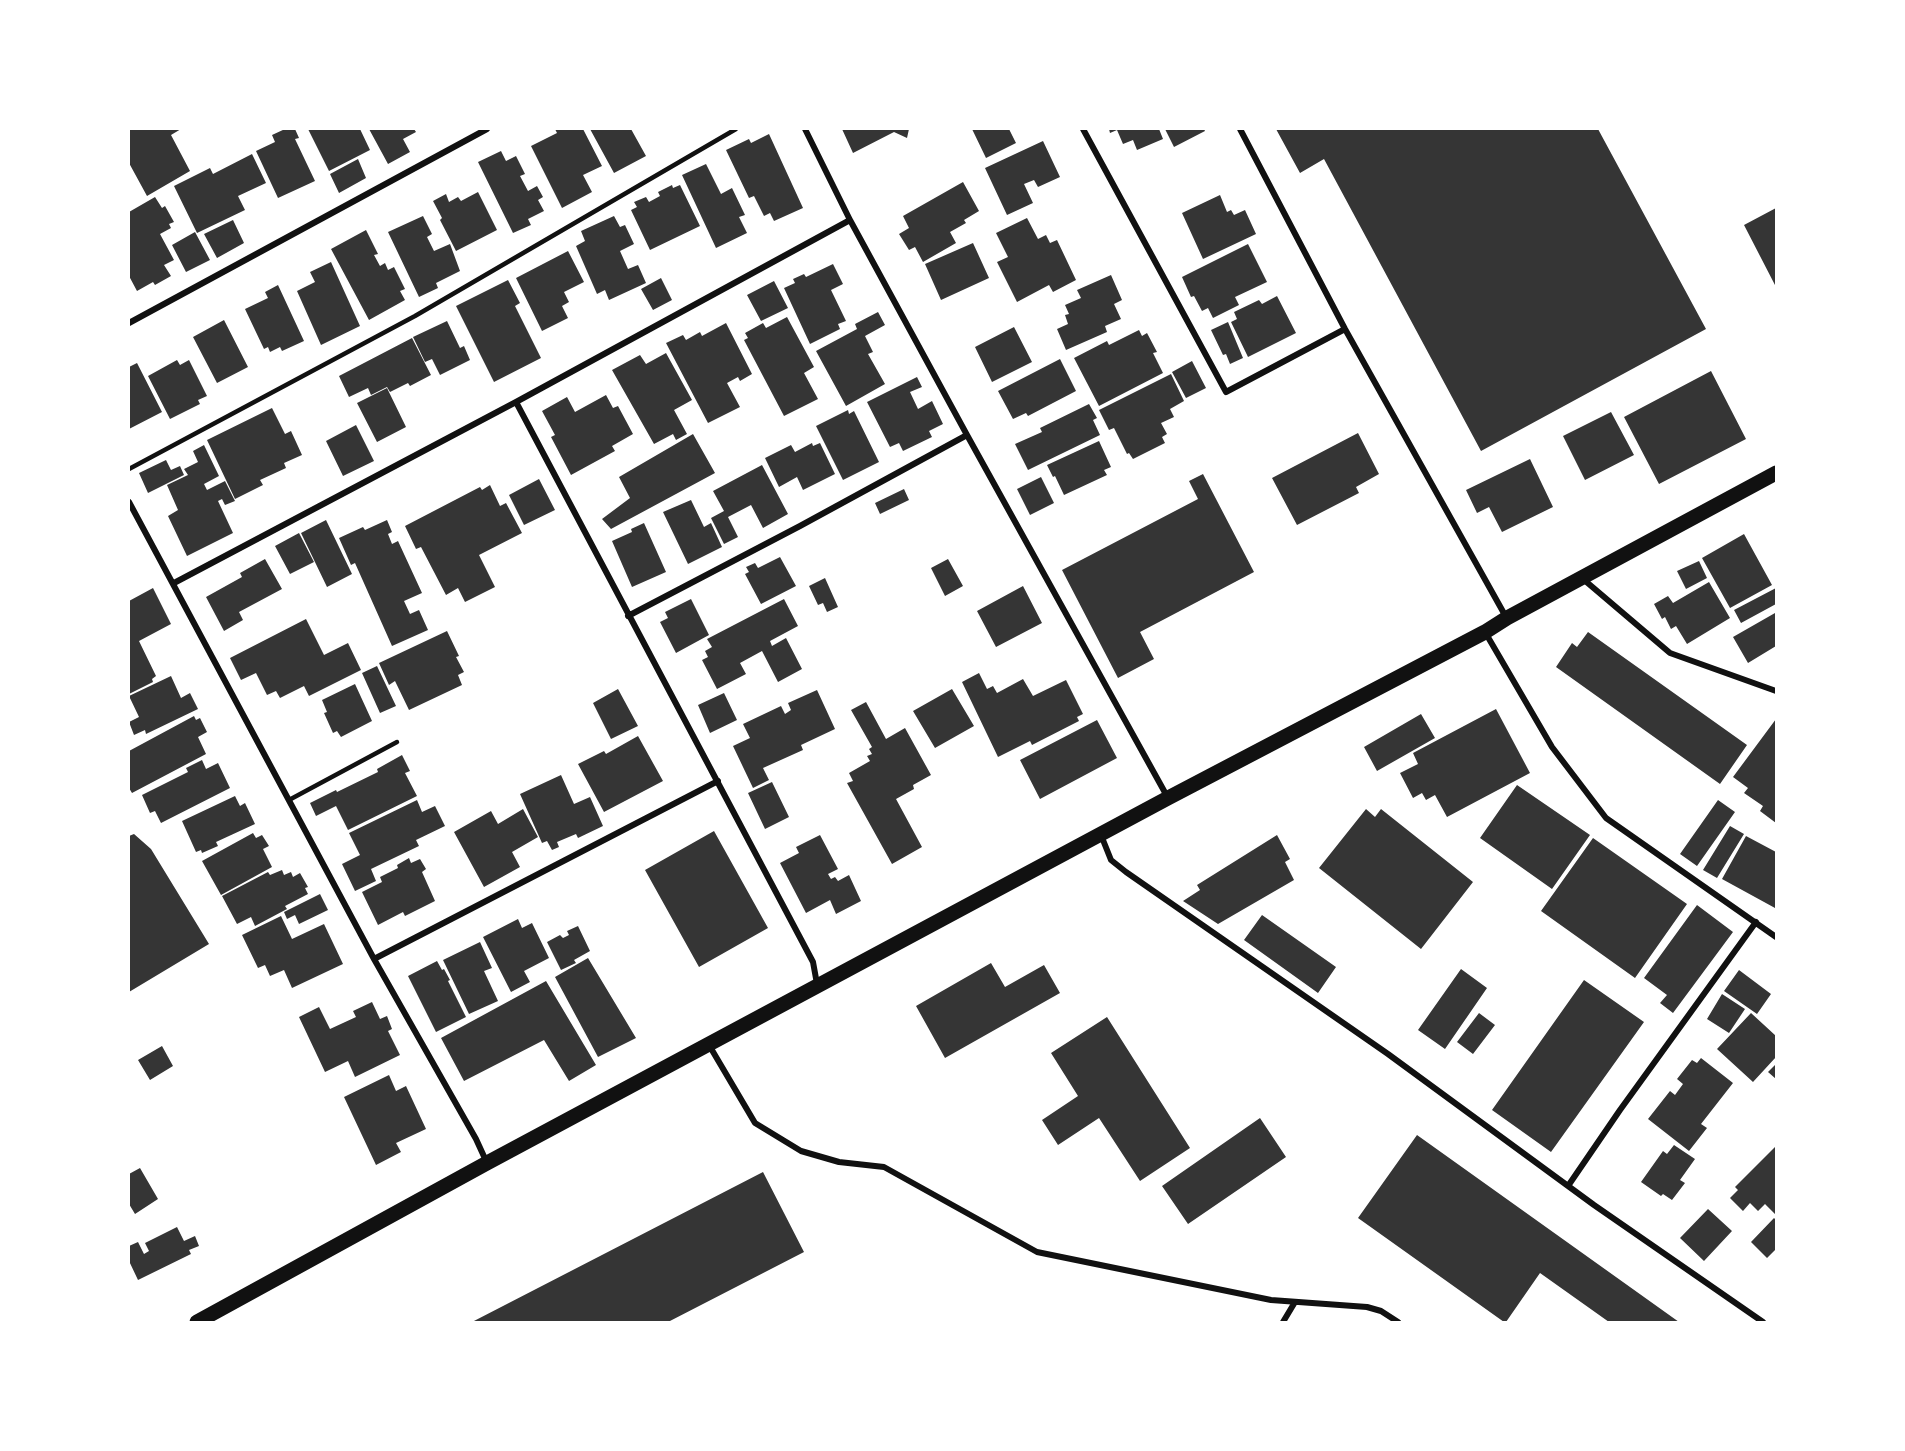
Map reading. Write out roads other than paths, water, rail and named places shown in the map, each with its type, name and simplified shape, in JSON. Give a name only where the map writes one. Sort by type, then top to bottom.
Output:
[{"type":"main road","points":[[197,1322],[487,1163],[1168,798],[1485,632],[1776,473]]},
{"type":"street","points":[[129,323],[487,129]]},
{"type":"street","points":[[805,129],[850,220],[1168,798]]},
{"type":"street","points":[[1083,129],[1226,392],[1345,329]]},
{"type":"street","points":[[1240,129],[1345,329],[1507,618]]},
{"type":"street","points":[[174,583],[516,402],[850,220]]},
{"type":"street","points":[[516,402],[813,962],[818,987]]},
{"type":"street","points":[[628,616],[967,435]]},
{"type":"street","points":[[129,502],[374,959],[476,1139],[487,1163]]},
{"type":"street","points":[[1583,579],[1670,653],[1776,691]]},
{"type":"street","points":[[1485,632],[1552,747],[1606,818],[1776,937]]},
{"type":"street","points":[[374,959],[718,781]]},
{"type":"street","points":[[1101,834],[1111,860],[1126,872],[1388,1054],[1568,1186],[1763,1322]]},
{"type":"street","points":[[1568,1186],[1756,922]]},
{"type":"street","points":[[709,1044],[755,1123],[801,1151],[839,1162],[884,1167],[1037,1252],[1271,1300],[1367,1307],[1381,1311],[1398,1322]]},
{"type":"street","points":[[1283,1322],[1295,1302]]},
{"type":"lane","points":[[129,469],[415,316],[736,129]]},
{"type":"lane","points":[[289,800],[398,742]]}]
